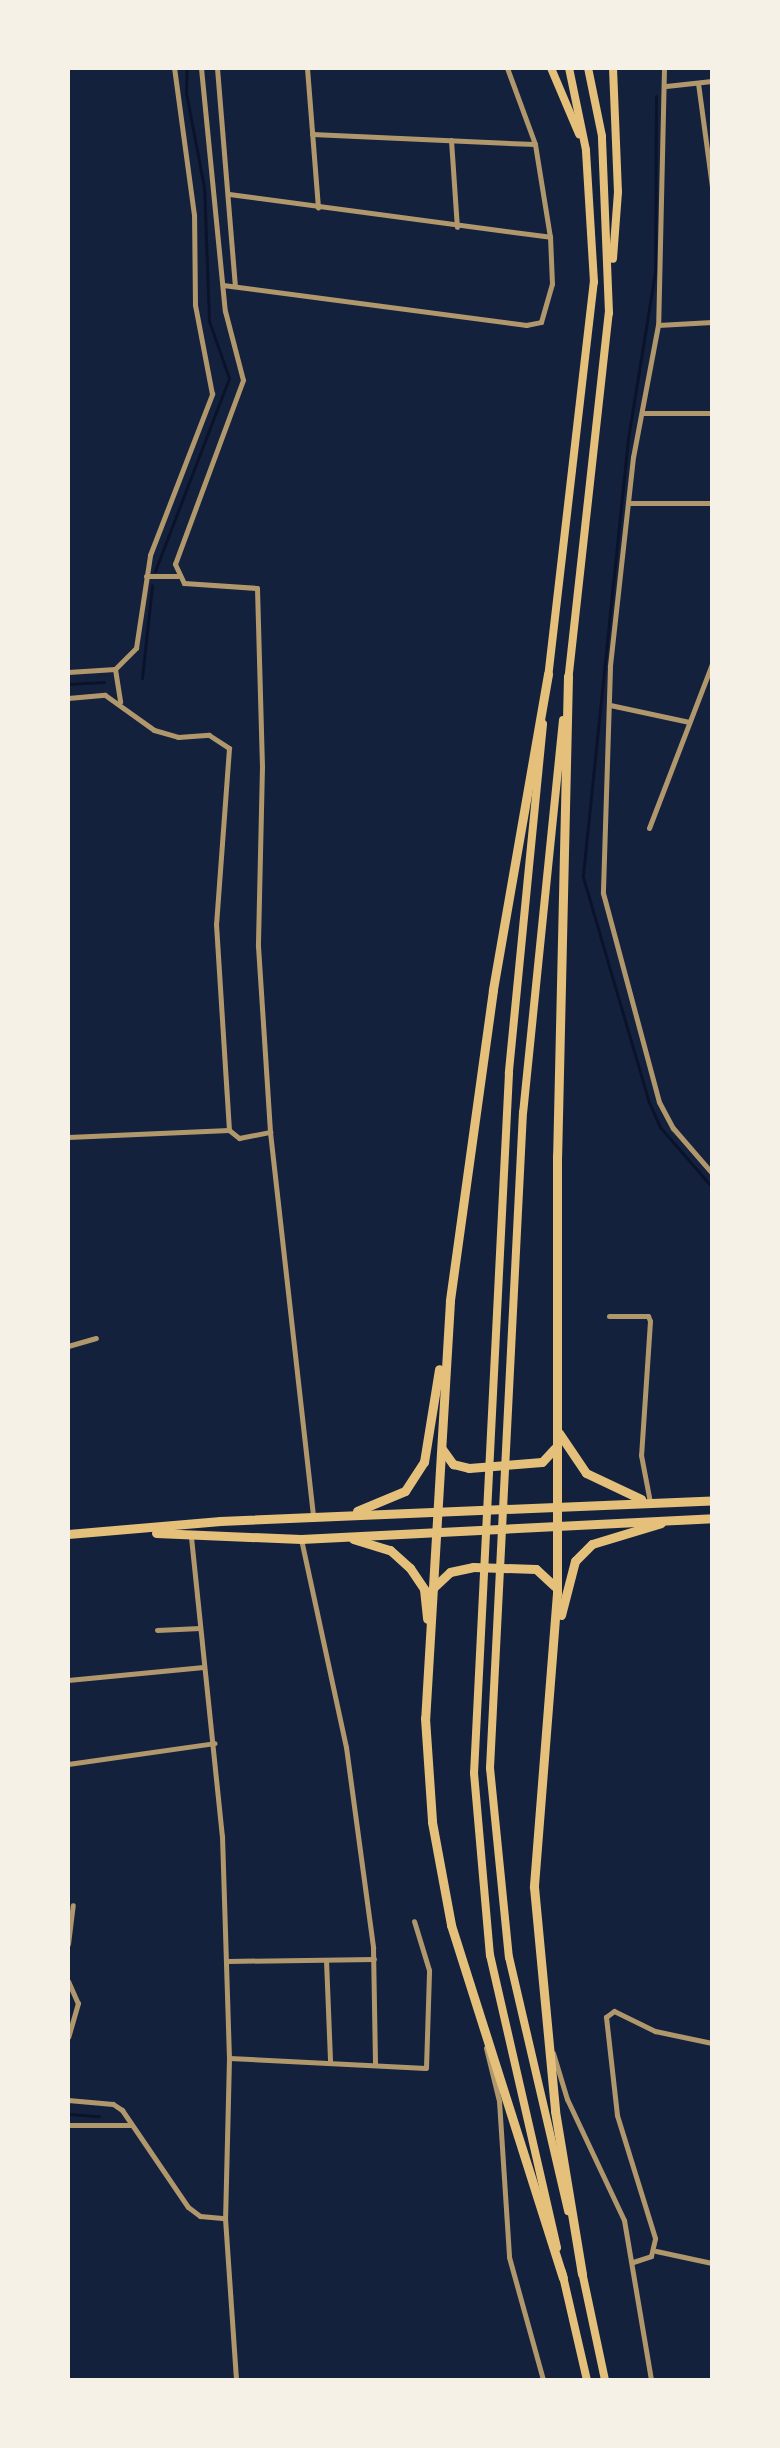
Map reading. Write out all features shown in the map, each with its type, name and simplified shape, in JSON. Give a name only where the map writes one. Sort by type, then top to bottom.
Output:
[{"type":"highway","points":[[347,1514],[405,1491],[424,1462],[445,1347],[478,1082],[548,674]]},
{"type":"highway","points":[[568,676],[559,1065],[557,1593],[534,1838],[548,2037],[582,2274]]},
{"type":"highway","points":[[445,1347],[438,1529],[425,1732],[432,1822],[441,1883],[472,1994],[563,2278]]},
{"type":"highway","points":[[558,1430],[578,1464],[599,1483],[650,1502]]},
{"type":"highway","points":[[439,1441],[445,1458],[469,1468],[542,1462],[557,1445]]},
{"type":"highway","points":[[68,1534],[347,1514],[712,1500]]},
{"type":"highway","points":[[555,1635],[575,1561],[592,1544],[614,1533],[684,1518]]},
{"type":"highway","points":[[136,1531],[191,1537],[301,1539],[438,1529],[712,1518]]},
{"type":"highway","points":[[318,1537],[361,1539],[390,1550],[410,1568],[424,1589],[429,1659]]},
{"type":"highway","points":[[433,1588],[450,1572],[525,1566],[551,1578],[557,1593]]},
{"type":"main road","points":[[551,68],[586,150]]},
{"type":"main road","points":[[569,68],[586,150],[594,282],[548,674],[510,1060],[474,1773],[490,1955],[587,2380]]},
{"type":"main road","points":[[588,68],[602,136],[609,313]]},
{"type":"main road","points":[[605,2380],[509,1957],[498,1883],[490,1768],[523,1112],[609,313],[618,192],[613,68]]},
{"type":"street","points":[[68,672],[115,669],[136,648],[146,576],[212,394],[195,305],[194,215],[174,68]]},
{"type":"street","points":[[201,68],[228,329],[243,380],[178,556],[178,576],[184,583],[257,588],[262,766],[258,946],[267,1133],[313,1517]]},
{"type":"street","points":[[217,68],[235,285]]},
{"type":"street","points":[[307,68],[318,208]]},
{"type":"street","points":[[223,285],[534,325],[545,316],[552,284],[550,237],[535,144],[507,68]]},
{"type":"street","points":[[664,68],[666,86],[658,325],[628,503],[610,667],[603,898],[659,1102],[673,1128],[712,1173]]},
{"type":"street","points":[[666,86],[712,81]]},
{"type":"street","points":[[698,83],[712,187]]},
{"type":"street","points":[[312,134],[535,144]]},
{"type":"street","points":[[451,140],[457,227]]},
{"type":"street","points":[[229,194],[457,227],[550,237]]},
{"type":"street","points":[[658,325],[712,322]]},
{"type":"street","points":[[642,413],[712,413]]},
{"type":"street","points":[[628,503],[712,503]]},
{"type":"street","points":[[146,576],[178,576]]},
{"type":"street","points":[[649,828],[711,668]]},
{"type":"street","points":[[115,669],[120,702]]},
{"type":"street","points":[[68,698],[105,695],[120,702],[154,730],[178,737],[209,735],[229,748],[216,924],[229,1130]]},
{"type":"street","points":[[610,705],[689,722]]},
{"type":"street","points":[[712,960],[712,975]]},
{"type":"street","points":[[68,1137],[229,1130],[239,1138],[267,1133]]},
{"type":"street","points":[[609,1316],[648,1316],[650,1321],[641,1455],[650,1502]]},
{"type":"street","points":[[68,1346],[96,1338]]},
{"type":"street","points":[[191,1537],[203,1667],[215,1743],[228,1961],[225,2218],[236,2380]]},
{"type":"street","points":[[301,1539],[346,1747],[374,1959],[375,2063]]},
{"type":"street","points":[[157,1630],[200,1628]]},
{"type":"street","points":[[68,1680],[203,1667]]},
{"type":"street","points":[[68,1764],[215,1743]]},
{"type":"street","points":[[68,1944],[73,1905]]},
{"type":"street","points":[[229,2058],[375,2063],[418,2071],[428,2065],[429,1970],[414,1921]]},
{"type":"street","points":[[228,1961],[374,1959]]},
{"type":"street","points":[[326,1960],[330,2061]]},
{"type":"street","points":[[68,1981],[78,2003],[68,2037]]},
{"type":"street","points":[[472,1994],[499,2101],[509,2257],[543,2380]]},
{"type":"street","points":[[656,2251],[617,2115],[606,2017],[614,2011],[655,2031],[712,2043]]},
{"type":"street","points":[[548,2037],[567,2099],[617,2198],[633,2262],[651,2380]]},
{"type":"street","points":[[68,2100],[113,2104],[188,2207],[200,2216],[225,2218]]},
{"type":"street","points":[[68,2125],[131,2125]]},
{"type":"street","points":[[633,2262],[648,2259],[656,2251]]},
{"type":"street","points":[[656,2251],[712,2263]]},
{"type":"waterway","points":[[155,571],[229,378],[209,321],[204,187],[186,93],[187,68]]},
{"type":"waterway","points":[[656,96],[655,272],[628,439],[583,877],[648,1100],[660,1127],[712,1187]]},
{"type":"waterway","points":[[142,678],[152,586]]},
{"type":"waterway","points":[[68,684],[104,682]]},
{"type":"waterway","points":[[68,2114],[99,2116]]}]
